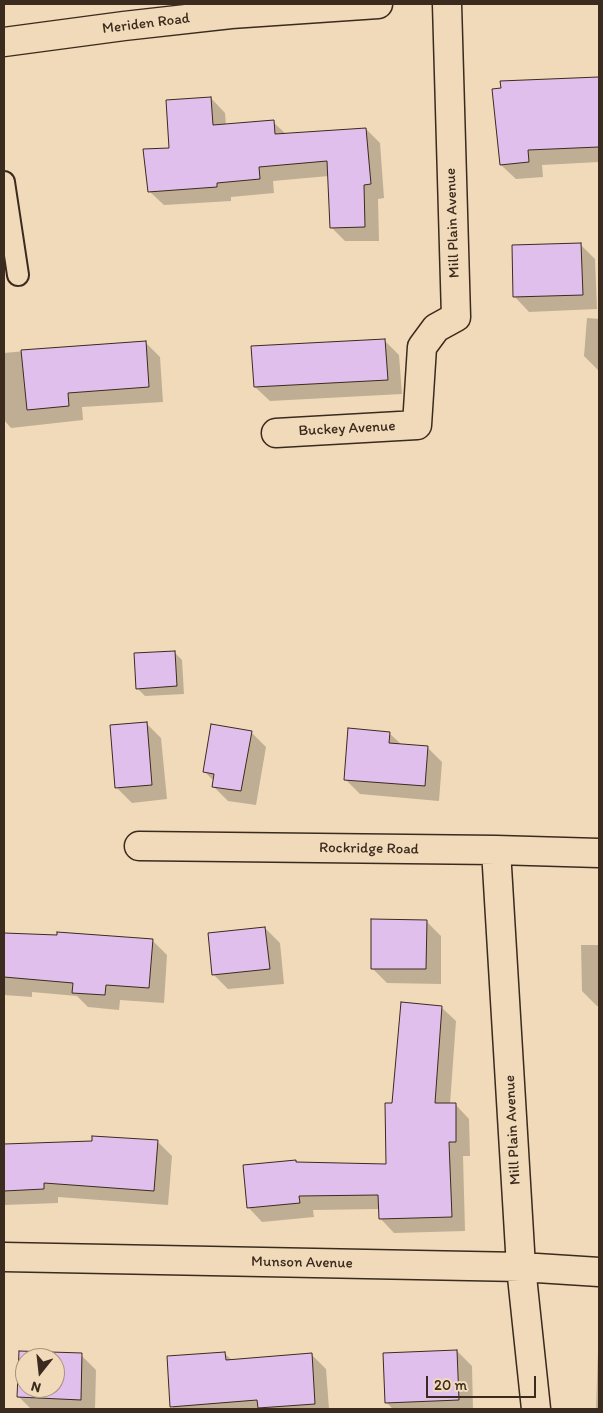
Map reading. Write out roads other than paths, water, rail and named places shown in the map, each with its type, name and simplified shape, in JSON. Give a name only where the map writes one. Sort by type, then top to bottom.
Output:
[{"type":"street","name":"Meriden Road","points":[[4,42],[231,14],[378,4]]},
{"type":"street","name":"Mill Plain Avenue","points":[[417,425],[422,347],[436,328],[456,317],[447,4]]},
{"type":"street","name":"Buckey Avenue","points":[[276,432],[417,425]]},
{"type":"street","name":"Rockridge Road","points":[[139,846],[599,853]]},
{"type":"street","name":"Mill Plain Avenue","points":[[496,850],[521,1267],[536,1409]]},
{"type":"street","name":"Munson Avenue","points":[[4,1257],[521,1267],[599,1272]]},
{"type":"lane","points":[[4,182],[18,275]]}]
